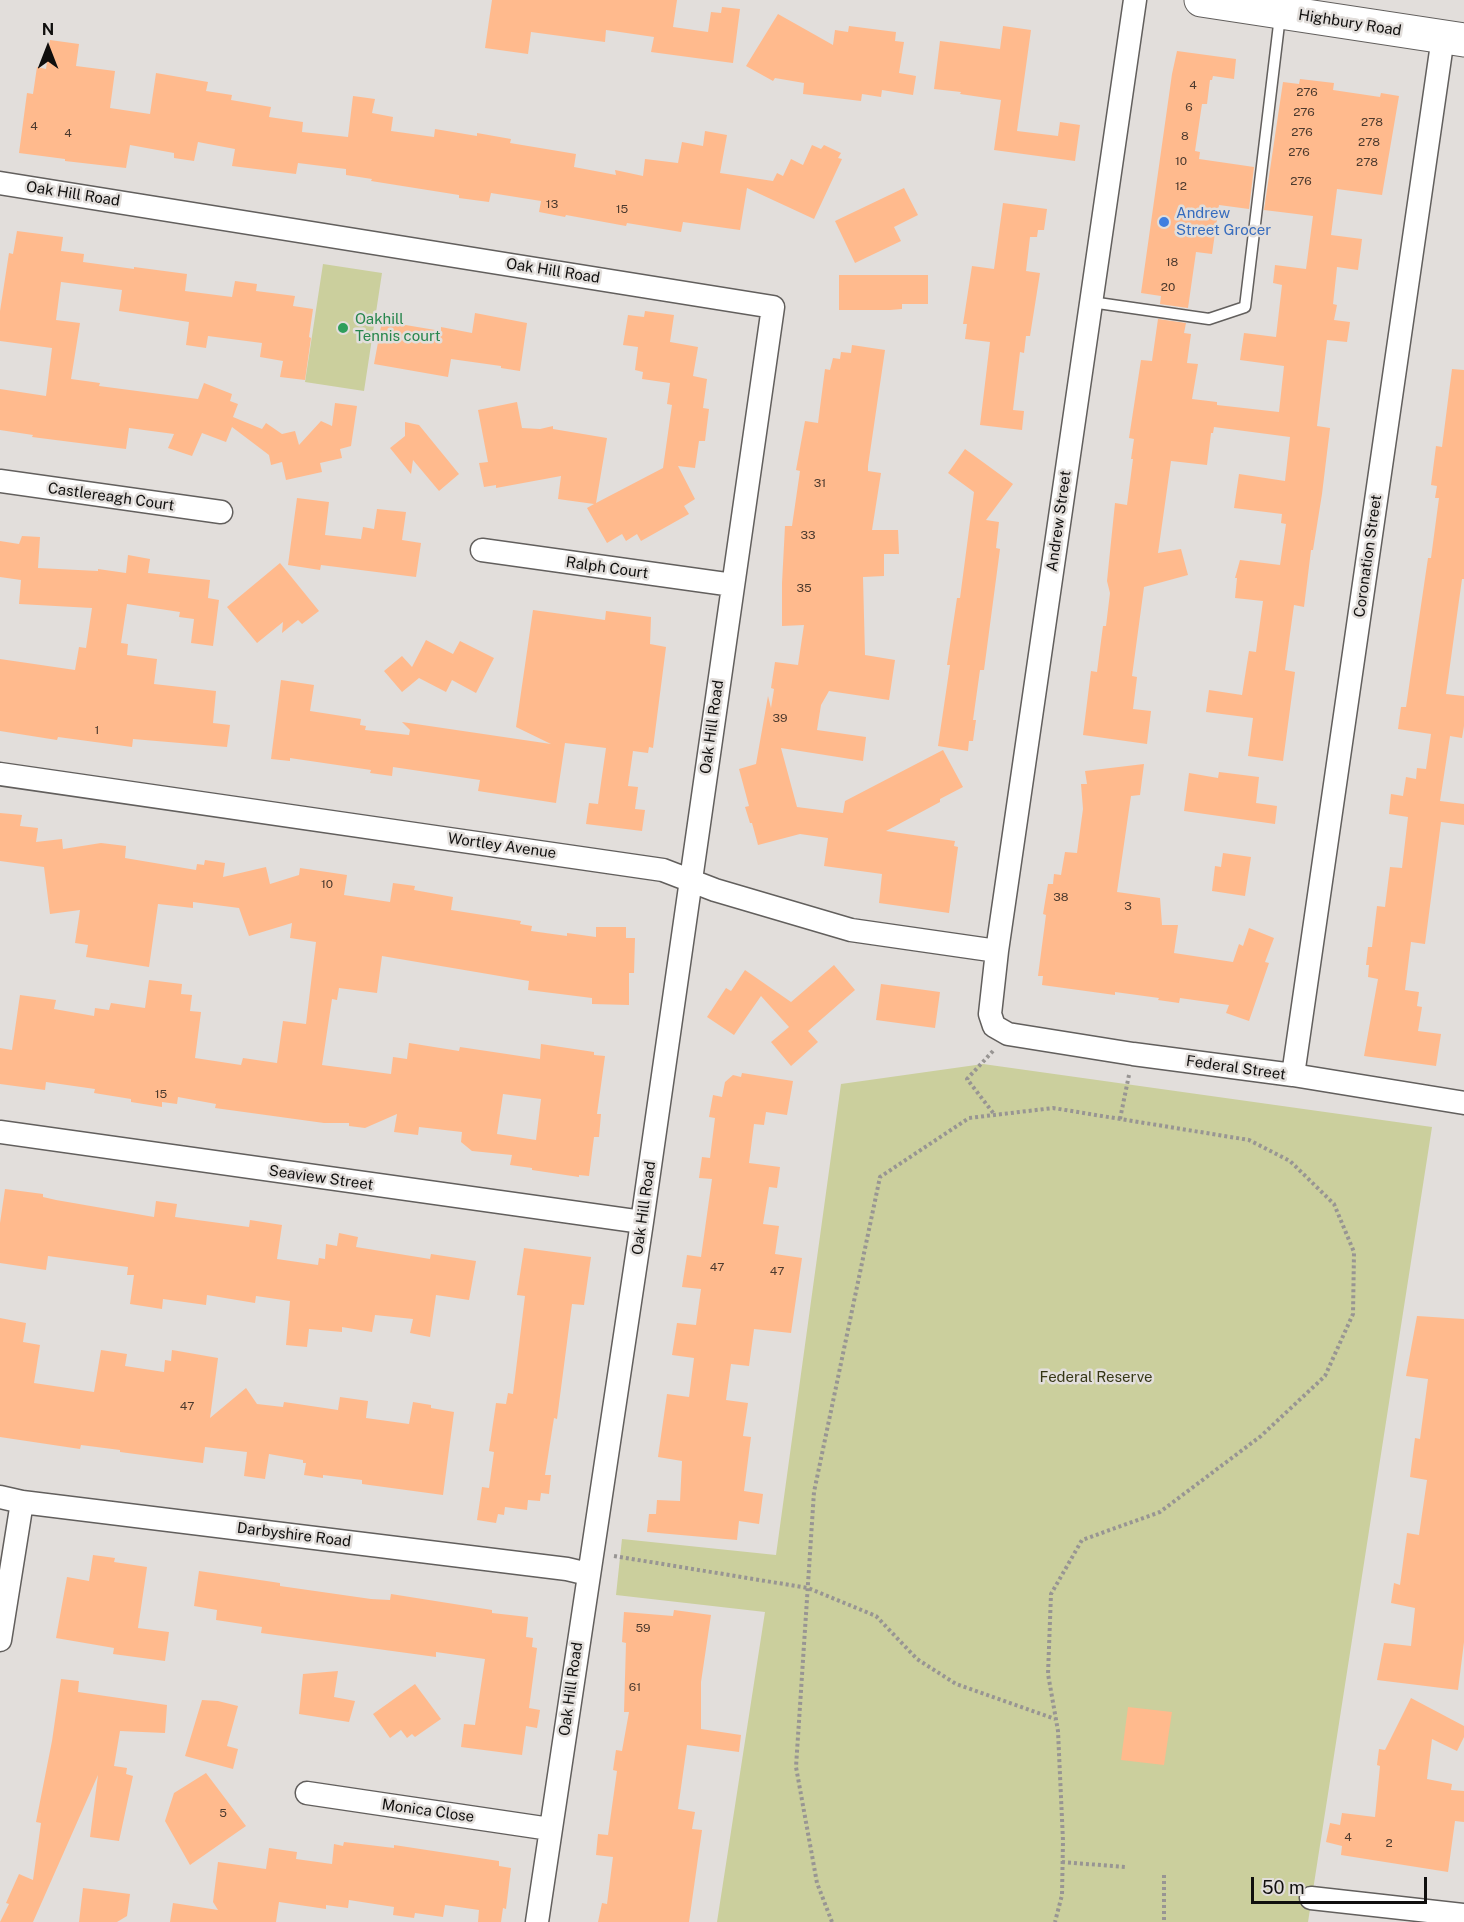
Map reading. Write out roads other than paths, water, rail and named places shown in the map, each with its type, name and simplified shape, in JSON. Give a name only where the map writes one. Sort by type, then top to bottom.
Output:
[{"type":"main road","name":"Highbury Road","points":[[1201,0],[1265,7],[1454,39]]},
{"type":"street","name":"Andrew Street","points":[[1008,1034],[994,1026],[990,1014],[997,951],[1135,0]]},
{"type":"street","name":"Coronation Street","points":[[1293,1076],[1454,39]]},
{"type":"street","name":"Oak Hill Road","points":[[0,183],[773,307],[642,1222],[537,1922]]},
{"type":"street","name":"Castlereagh Court","points":[[0,481],[221,512]]},
{"type":"street","name":"Ralph Court","points":[[482,550],[733,585]]},
{"type":"street","name":"Wortley Avenue","points":[[0,774],[663,870],[716,890],[850,930],[997,951]]},
{"type":"street","name":"Federal Street","points":[[1008,1034],[1464,1103]]},
{"type":"street","name":"Seaview Street","points":[[0,1132],[642,1222]]},
{"type":"street","name":"Darbyshire Road","points":[[11,1500],[567,1569],[590,1563]]},
{"type":"street","points":[[0,1640],[11,1500]]},
{"type":"street","name":"Monica Close","points":[[307,1793],[550,1828]]},
{"type":"street","points":[[1311,1898],[1464,1915]]},
{"type":"lane","points":[[1091,302],[1209,319],[1245,307],[1265,7]]},
{"type":"place","name":"Andrew Street Grocer","points":[[1164,222]]},
{"type":"place","name":"Oakhill Tennis court","points":[[343,328]]},
{"type":"park label","name":"Federal Reserve","points":[[1096,1377]]}]
